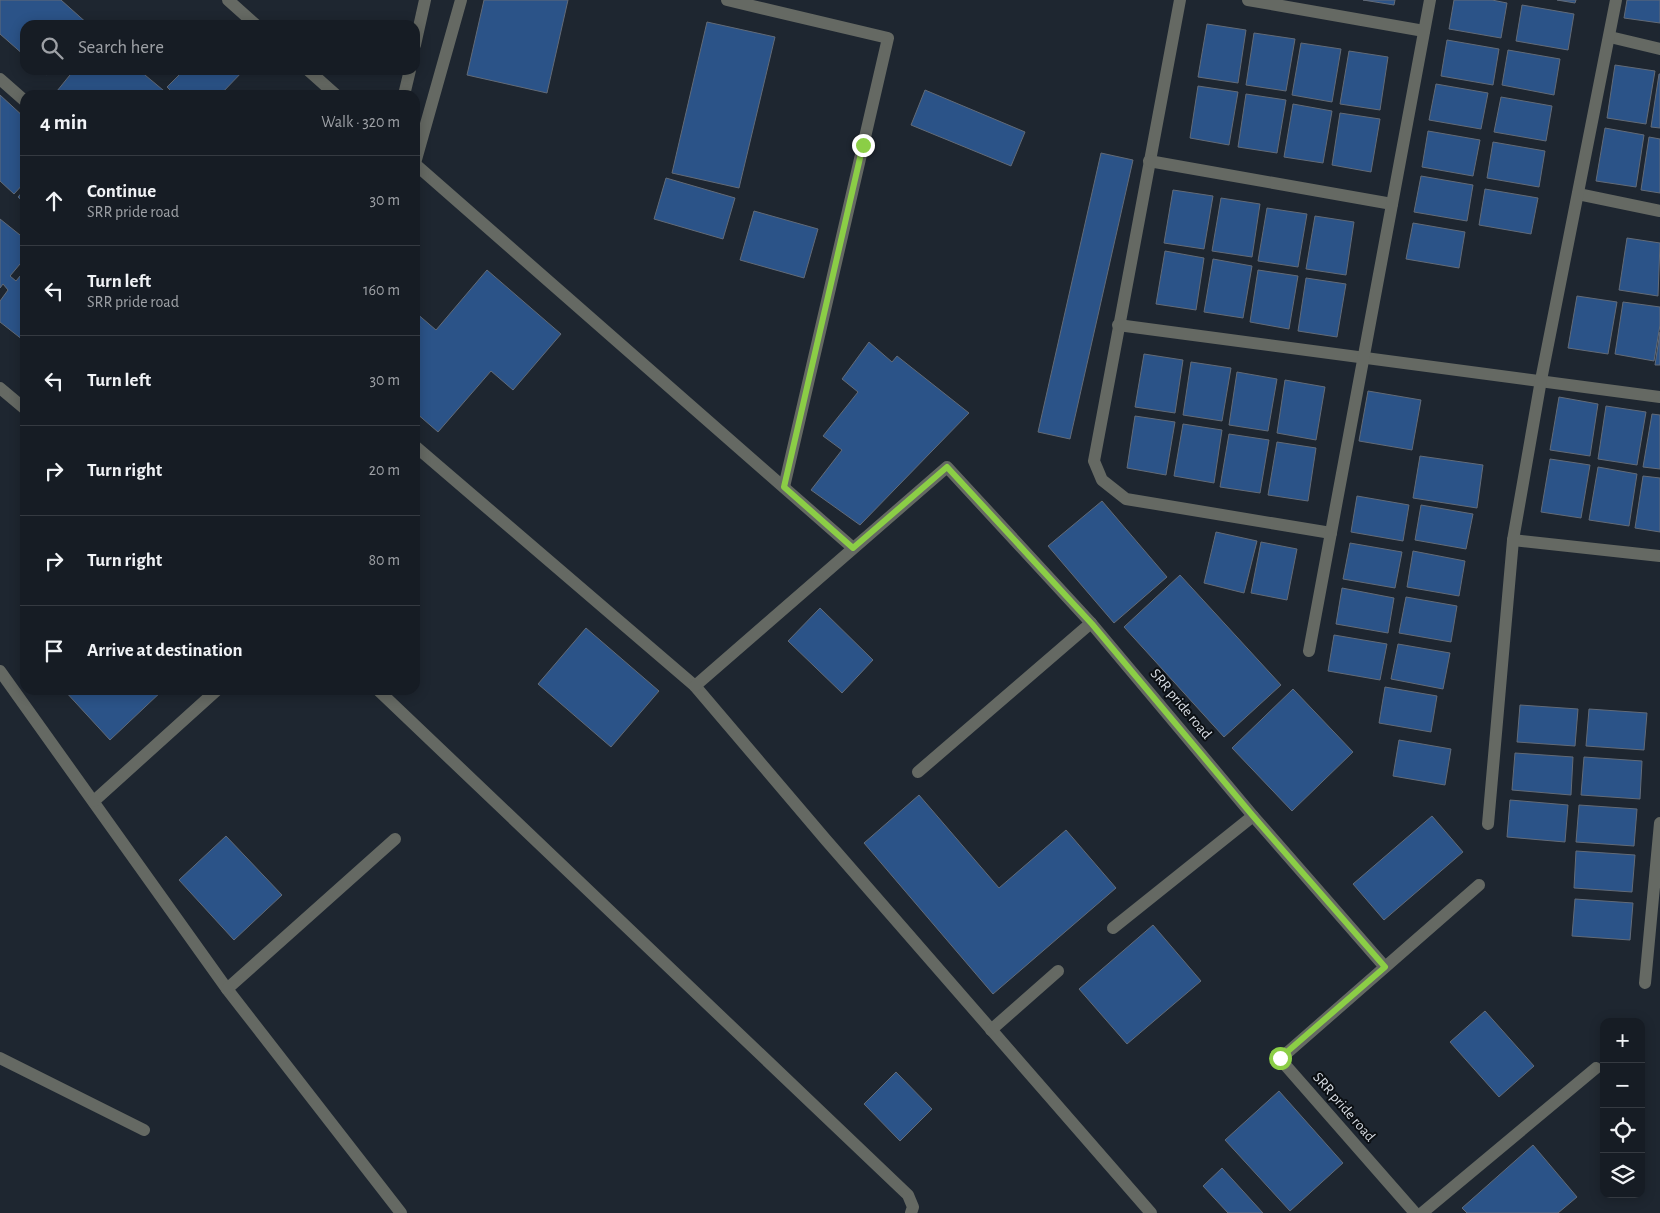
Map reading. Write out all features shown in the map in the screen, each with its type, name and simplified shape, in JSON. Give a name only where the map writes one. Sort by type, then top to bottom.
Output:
[{"type":"street","points":[[228,0],[250,20]]},
{"type":"street","points":[[420,22],[425,0]]},
{"type":"street","points":[[420,145],[461,0]]},
{"type":"street","points":[[727,0],[888,38],[784,487]]},
{"type":"street","points":[[1180,0],[1094,461],[1102,480],[1126,499],[1331,533]]},
{"type":"street","points":[[1248,0],[1424,31]]},
{"type":"street","points":[[1309,651],[1430,0]]},
{"type":"street","points":[[1488,824],[1513,540],[1541,380],[1616,0]]},
{"type":"street","points":[[1610,37],[1660,49]]},
{"type":"street","points":[[314,75],[330,90]]},
{"type":"street","points":[[405,90],[409,75]]},
{"type":"street","points":[[0,79],[20,97]]},
{"type":"street","points":[[1149,161],[1392,204]]},
{"type":"street","points":[[420,167],[853,548],[695,686]]},
{"type":"street","points":[[1578,194],[1660,211]]},
{"type":"street","points":[[1118,325],[1660,396]]},
{"type":"street","points":[[0,388],[20,405]]},
{"type":"street","points":[[420,450],[695,686],[1151,1213]]},
{"type":"street","name":"SRR pride road","points":[[853,548],[947,467],[1092,624],[1253,816],[1385,967]]},
{"type":"street","points":[[1513,540],[1660,556]]},
{"type":"street","points":[[918,772],[1092,624]]},
{"type":"street","points":[[0,671],[227,989],[401,1213]]},
{"type":"street","points":[[94,801],[211,695]]},
{"type":"street","points":[[383,695],[908,1195],[913,1207],[911,1213]]},
{"type":"street","points":[[1114,928],[1253,816]]},
{"type":"street","points":[[1645,983],[1660,823]]},
{"type":"street","points":[[227,989],[395,839]]},
{"type":"street","name":"SRR pride road","points":[[1415,1213],[1280,1058],[1478,885]]},
{"type":"street","points":[[991,1030],[1058,971]]},
{"type":"street","points":[[0,1058],[144,1130]]},
{"type":"street","points":[[1422,1213],[1596,1068]]},
{"type":"building","points":[[0,0],[61,0],[83,20],[20,20],[20,52],[0,34]]},
{"type":"building","points":[[484,0],[568,0],[547,93],[467,75]]},
{"type":"building","points":[[1363,0],[1395,0],[1394,5]]},
{"type":"building","points":[[1454,0],[1492,0],[1507,3],[1501,38],[1449,29]]},
{"type":"building","points":[[1557,0],[1576,0],[1575,3]]},
{"type":"building","points":[[1627,0],[1660,0],[1660,23],[1624,18]]},
{"type":"building","points":[[1522,5],[1574,14],[1568,50],[1516,41]]},
{"type":"building","points":[[707,22],[775,37],[739,188],[672,173]]},
{"type":"building","points":[[1207,24],[1246,30],[1238,83],[1198,77]]},
{"type":"building","points":[[1254,33],[1295,39],[1286,91],[1246,85]]},
{"type":"building","points":[[1447,40],[1499,49],[1493,85],[1441,76]]},
{"type":"building","points":[[1301,43],[1341,49],[1332,102],[1292,95]]},
{"type":"building","points":[[1508,50],[1560,59],[1554,95],[1502,85]]},
{"type":"building","points":[[1349,51],[1388,57],[1380,110],[1340,104]]},
{"type":"building","points":[[1615,65],[1655,71],[1646,124],[1607,118]]},
{"type":"building","points":[[1660,74],[1660,128],[1651,127]]},
{"type":"building","points":[[70,75],[145,75],[163,90],[58,90]]},
{"type":"building","points":[[179,75],[239,75],[225,90],[170,90],[167,87]]},
{"type":"building","points":[[1436,84],[1488,93],[1481,129],[1429,120]]},
{"type":"building","points":[[1198,86],[1238,92],[1229,145],[1190,138]]},
{"type":"building","points":[[925,90],[1025,132],[1011,166],[911,125]]},
{"type":"building","points":[[1246,94],[1286,100],[1277,153],[1238,147]]},
{"type":"building","points":[[0,95],[20,113],[20,187],[14,194],[0,181]]},
{"type":"building","points":[[1501,97],[1552,106],[1546,141],[1494,132]]},
{"type":"building","points":[[1293,104],[1332,111],[1323,163],[1284,157]]},
{"type":"building","points":[[1340,113],[1380,119],[1371,172],[1332,165]]},
{"type":"building","points":[[1605,128],[1644,135],[1636,187],[1596,181]]},
{"type":"building","points":[[1428,131],[1480,140],[1473,176],[1422,167]]},
{"type":"building","points":[[1649,137],[1660,139],[1660,193],[1641,190]]},
{"type":"building","points":[[1493,142],[1545,151],[1539,187],[1487,178]]},
{"type":"building","points":[[1101,153],[1133,160],[1070,439],[1038,432]]},
{"type":"building","points":[[1421,176],[1473,185],[1467,221],[1414,212]]},
{"type":"building","points":[[666,178],[735,198],[723,239],[654,219]]},
{"type":"building","points":[[1485,189],[1538,198],[1531,234],[1479,225]]},
{"type":"building","points":[[1173,190],[1213,196],[1204,249],[1164,243]]},
{"type":"building","points":[[1221,198],[1260,204],[1252,257],[1212,251]]},
{"type":"building","points":[[1267,208],[1307,214],[1298,267],[1258,261]]},
{"type":"building","points":[[754,211],[818,229],[804,278],[740,260]]},
{"type":"building","points":[[1315,216],[1354,222],[1346,275],[1306,269]]},
{"type":"building","points":[[0,219],[20,235],[20,264],[10,276],[16,281],[20,276],[20,338],[0,322],[0,301],[8,290],[3,284],[0,288]]},
{"type":"building","points":[[1413,223],[1465,232],[1459,268],[1406,259]]},
{"type":"building","points":[[1627,238],[1660,243],[1658,296],[1619,290]]},
{"type":"building","points":[[1165,251],[1204,258],[1196,310],[1156,304]]},
{"type":"building","points":[[1213,259],[1252,266],[1243,318],[1204,312]]},
{"type":"building","points":[[487,270],[561,334],[513,390],[491,371],[438,432],[420,416],[420,316],[436,330]]},
{"type":"building","points":[[1258,270],[1298,276],[1289,329],[1250,322]]},
{"type":"building","points":[[1306,278],[1346,284],[1337,337],[1298,331]]},
{"type":"building","points":[[1577,296],[1617,302],[1608,354],[1568,348]]},
{"type":"building","points":[[1623,302],[1660,307],[1660,325],[1654,361],[1615,354]]},
{"type":"building","points":[[1660,332],[1660,365],[1655,365]]},
{"type":"building","points":[[869,342],[892,362],[897,356],[969,413],[860,525],[811,490],[842,450],[823,436],[858,392],[842,379]]},
{"type":"building","points":[[1144,354],[1183,360],[1175,413],[1135,407]]},
{"type":"building","points":[[1191,362],[1231,368],[1222,421],[1183,415]]},
{"type":"building","points":[[1237,372],[1277,379],[1268,431],[1229,425]]},
{"type":"building","points":[[1285,380],[1325,387],[1316,440],[1277,433]]},
{"type":"building","points":[[1368,391],[1421,400],[1412,450],[1359,441]]},
{"type":"building","points":[[1559,397],[1598,404],[1590,456],[1550,450]]},
{"type":"building","points":[[1606,406],[1646,412],[1637,465],[1598,459]]},
{"type":"building","points":[[1652,414],[1660,415],[1660,469],[1643,467]]},
{"type":"building","points":[[1135,416],[1175,422],[1166,475],[1127,468]]},
{"type":"building","points":[[1183,424],[1222,430],[1214,483],[1174,476]]},
{"type":"building","points":[[1229,434],[1269,440],[1260,493],[1220,487]]},
{"type":"building","points":[[1277,442],[1316,448],[1308,501],[1268,495]]},
{"type":"building","points":[[1420,456],[1483,465],[1477,508],[1413,498]]},
{"type":"building","points":[[1550,459],[1590,465],[1581,518],[1541,512]]},
{"type":"building","points":[[1598,467],[1637,474],[1629,526],[1589,520]]},
{"type":"building","points":[[1643,476],[1660,478],[1660,532],[1635,528]]},
{"type":"building","points":[[1357,496],[1409,505],[1403,541],[1351,532]]},
{"type":"building","points":[[1102,501],[1167,577],[1114,623],[1048,546]]},
{"type":"building","points":[[1421,505],[1473,514],[1466,549],[1415,540]]},
{"type":"building","points":[[1216,532],[1257,541],[1244,593],[1204,583]]},
{"type":"building","points":[[1261,542],[1297,549],[1287,600],[1251,593]]},
{"type":"building","points":[[1350,543],[1402,552],[1395,588],[1343,579]]},
{"type":"building","points":[[1413,551],[1465,561],[1459,596],[1407,587]]},
{"type":"building","points":[[1180,575],[1281,685],[1224,737],[1124,627]]},
{"type":"building","points":[[1342,588],[1394,598],[1388,633],[1336,624]]},
{"type":"building","points":[[1406,597],[1457,606],[1451,642],[1399,633]]},
{"type":"building","points":[[820,608],[873,660],[842,693],[788,641]]},
{"type":"building","points":[[586,628],[659,691],[611,747],[538,684]]},
{"type":"building","points":[[1334,635],[1387,644],[1380,680],[1328,671]]},
{"type":"building","points":[[1398,644],[1450,653],[1443,689],[1391,679]]},
{"type":"building","points":[[1385,687],[1437,696],[1431,732],[1379,723]]},
{"type":"building","points":[[1293,689],[1353,752],[1292,811],[1232,748]]},
{"type":"building","points":[[69,695],[158,695],[110,740]]},
{"type":"building","points":[[1520,705],[1578,709],[1575,746],[1517,742]]},
{"type":"building","points":[[1589,709],[1647,713],[1644,750],[1586,746]]},
{"type":"building","points":[[1399,740],[1451,749],[1445,785],[1393,776]]},
{"type":"building","points":[[1515,753],[1573,757],[1571,795],[1512,790]]},
{"type":"building","points":[[1584,757],[1642,761],[1640,799],[1581,795]]},
{"type":"building","points":[[919,795],[999,888],[1066,830],[1116,888],[993,994],[864,843]]},
{"type":"building","points":[[1510,800],[1568,805],[1565,842],[1507,837]]},
{"type":"building","points":[[1579,805],[1637,809],[1634,846],[1576,842]]},
{"type":"building","points":[[1432,816],[1463,852],[1384,920],[1353,884]]},
{"type":"building","points":[[226,836],[282,895],[234,940],[179,880]]},
{"type":"building","points":[[1576,851],[1635,855],[1632,892],[1574,888]]},
{"type":"building","points":[[1575,899],[1633,903],[1630,940],[1572,936]]},
{"type":"building","points":[[1153,925],[1201,981],[1127,1044],[1079,989]]},
{"type":"building","points":[[1485,1011],[1534,1066],[1499,1097],[1450,1042]]},
{"type":"building","points":[[896,1072],[932,1109],[900,1141],[864,1104]]},
{"type":"building","points":[[1279,1091],[1343,1163],[1290,1211],[1225,1140]]},
{"type":"building","points":[[1533,1145],[1577,1197],[1558,1213],[1467,1213],[1462,1208]]},
{"type":"building","points":[[1222,1168],[1263,1213],[1228,1213],[1203,1186]]},
{"type":"route","points":[[863,145],[784,487],[853,548],[947,467],[1092,624],[1253,816],[1385,967],[1280,1058]]}]
